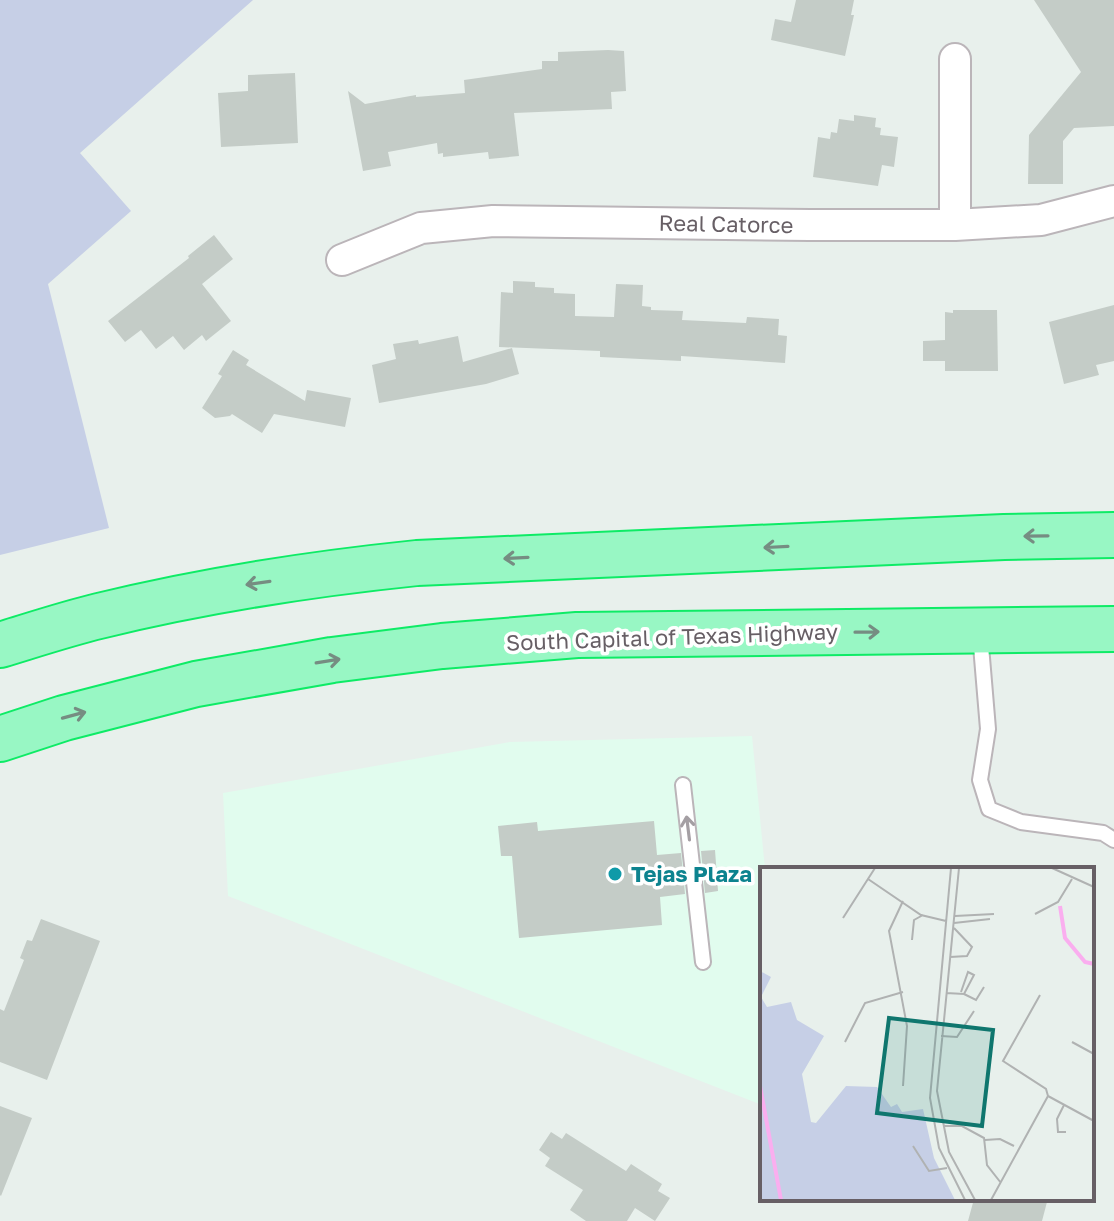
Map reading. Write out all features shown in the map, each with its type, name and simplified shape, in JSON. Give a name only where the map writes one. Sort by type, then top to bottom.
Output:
[{"type":"highway","points":[[0,645],[97,616],[241,585],[417,563],[1004,537],[1114,535]]},
{"type":"highway","name":"South Capital of Texas Highway","points":[[0,739],[64,718],[196,684],[332,660],[442,646],[577,635],[1114,629]]},
{"type":"street","points":[[955,59],[955,225]]},
{"type":"street","name":"Real Catorce","points":[[342,260],[421,228],[493,221],[955,225],[1041,220],[1114,201]]},
{"type":"lane","points":[[979,631],[988,729],[980,780],[989,809],[1021,822],[1103,833],[1114,840]]},
{"type":"lane","points":[[683,785],[703,962]]},
{"type":"shaded area","points":[[0,0],[253,0],[80,153],[131,211],[48,284],[109,528],[0,555]]},
{"type":"shaded area","points":[[752,736],[765,867],[760,867],[760,1104],[228,896],[223,793],[510,742]]},
{"type":"building","points":[[796,0],[854,0],[845,56],[771,40],[775,19],[791,22]]},
{"type":"building","points":[[1034,0],[1114,0],[1114,126],[1074,128],[1063,141],[1063,184],[1028,184],[1029,135],[1081,72]]},
{"type":"building","points":[[624,51],[626,91],[611,92],[612,109],[514,113],[519,156],[489,159],[488,152],[443,157],[443,153],[438,154],[437,143],[388,152],[391,166],[363,171],[348,91],[365,104],[416,95],[465,93],[464,80],[542,69],[542,61],[558,61],[558,52]]},
{"type":"building","points":[[295,73],[298,143],[221,147],[218,93],[248,91],[248,75]]},
{"type":"building","points":[[854,115],[876,118],[875,127],[881,128],[880,135],[898,137],[894,167],[882,165],[878,186],[813,177],[818,137],[830,139],[831,132],[837,133],[839,119],[854,121]]},
{"type":"building","points":[[214,235],[233,259],[202,284],[231,321],[206,341],[202,335],[184,350],[173,336],[156,349],[141,330],[125,342],[108,321]]},
{"type":"building","points":[[513,281],[535,282],[535,287],[554,288],[554,293],[575,294],[575,316],[614,317],[616,284],[643,285],[642,306],[651,307],[651,310],[683,311],[682,320],[746,323],[747,317],[779,319],[778,335],[787,336],[785,363],[681,356],[681,361],[600,357],[600,351],[499,347],[501,292],[513,293]]},
{"type":"building","points":[[1114,305],[1114,361],[1096,365],[1099,375],[1064,384],[1049,322]]},
{"type":"building","points":[[953,310],[997,310],[998,371],[945,371],[945,361],[923,361],[923,341],[945,340],[945,312],[953,313]]},
{"type":"building","points":[[458,336],[463,362],[512,348],[519,374],[486,384],[379,403],[372,365],[396,359],[393,344],[418,340],[419,344]]},
{"type":"building","points":[[233,350],[249,360],[246,365],[305,401],[307,390],[351,398],[345,427],[274,414],[262,433],[232,414],[215,418],[202,408],[222,376],[218,374]]},
{"type":"building","name":"Tejas Plaza","points":[[654,821],[657,855],[681,853],[685,894],[660,897],[662,925],[519,938],[512,856],[501,856],[498,826],[537,822],[538,831]]},
{"type":"building","points":[[715,850],[718,891],[705,893],[701,851]]},
{"type":"building","points":[[41,919],[100,941],[47,1080],[0,1062],[0,1009],[4,1011],[24,960],[20,958],[27,940],[32,941]]},
{"type":"building","points":[[0,1106],[32,1118],[1,1196],[0,1195]]},
{"type":"building","points":[[551,1132],[562,1139],[566,1133],[626,1171],[631,1164],[662,1184],[658,1191],[670,1198],[655,1221],[635,1208],[627,1221],[586,1221],[570,1210],[583,1190],[545,1166],[550,1158],[539,1150]]},
{"type":"building","points":[[973,1201],[1047,1202],[1042,1221],[968,1221]]},
{"type":"place","name":"Tejas Plaza","points":[[615,874]]}]
